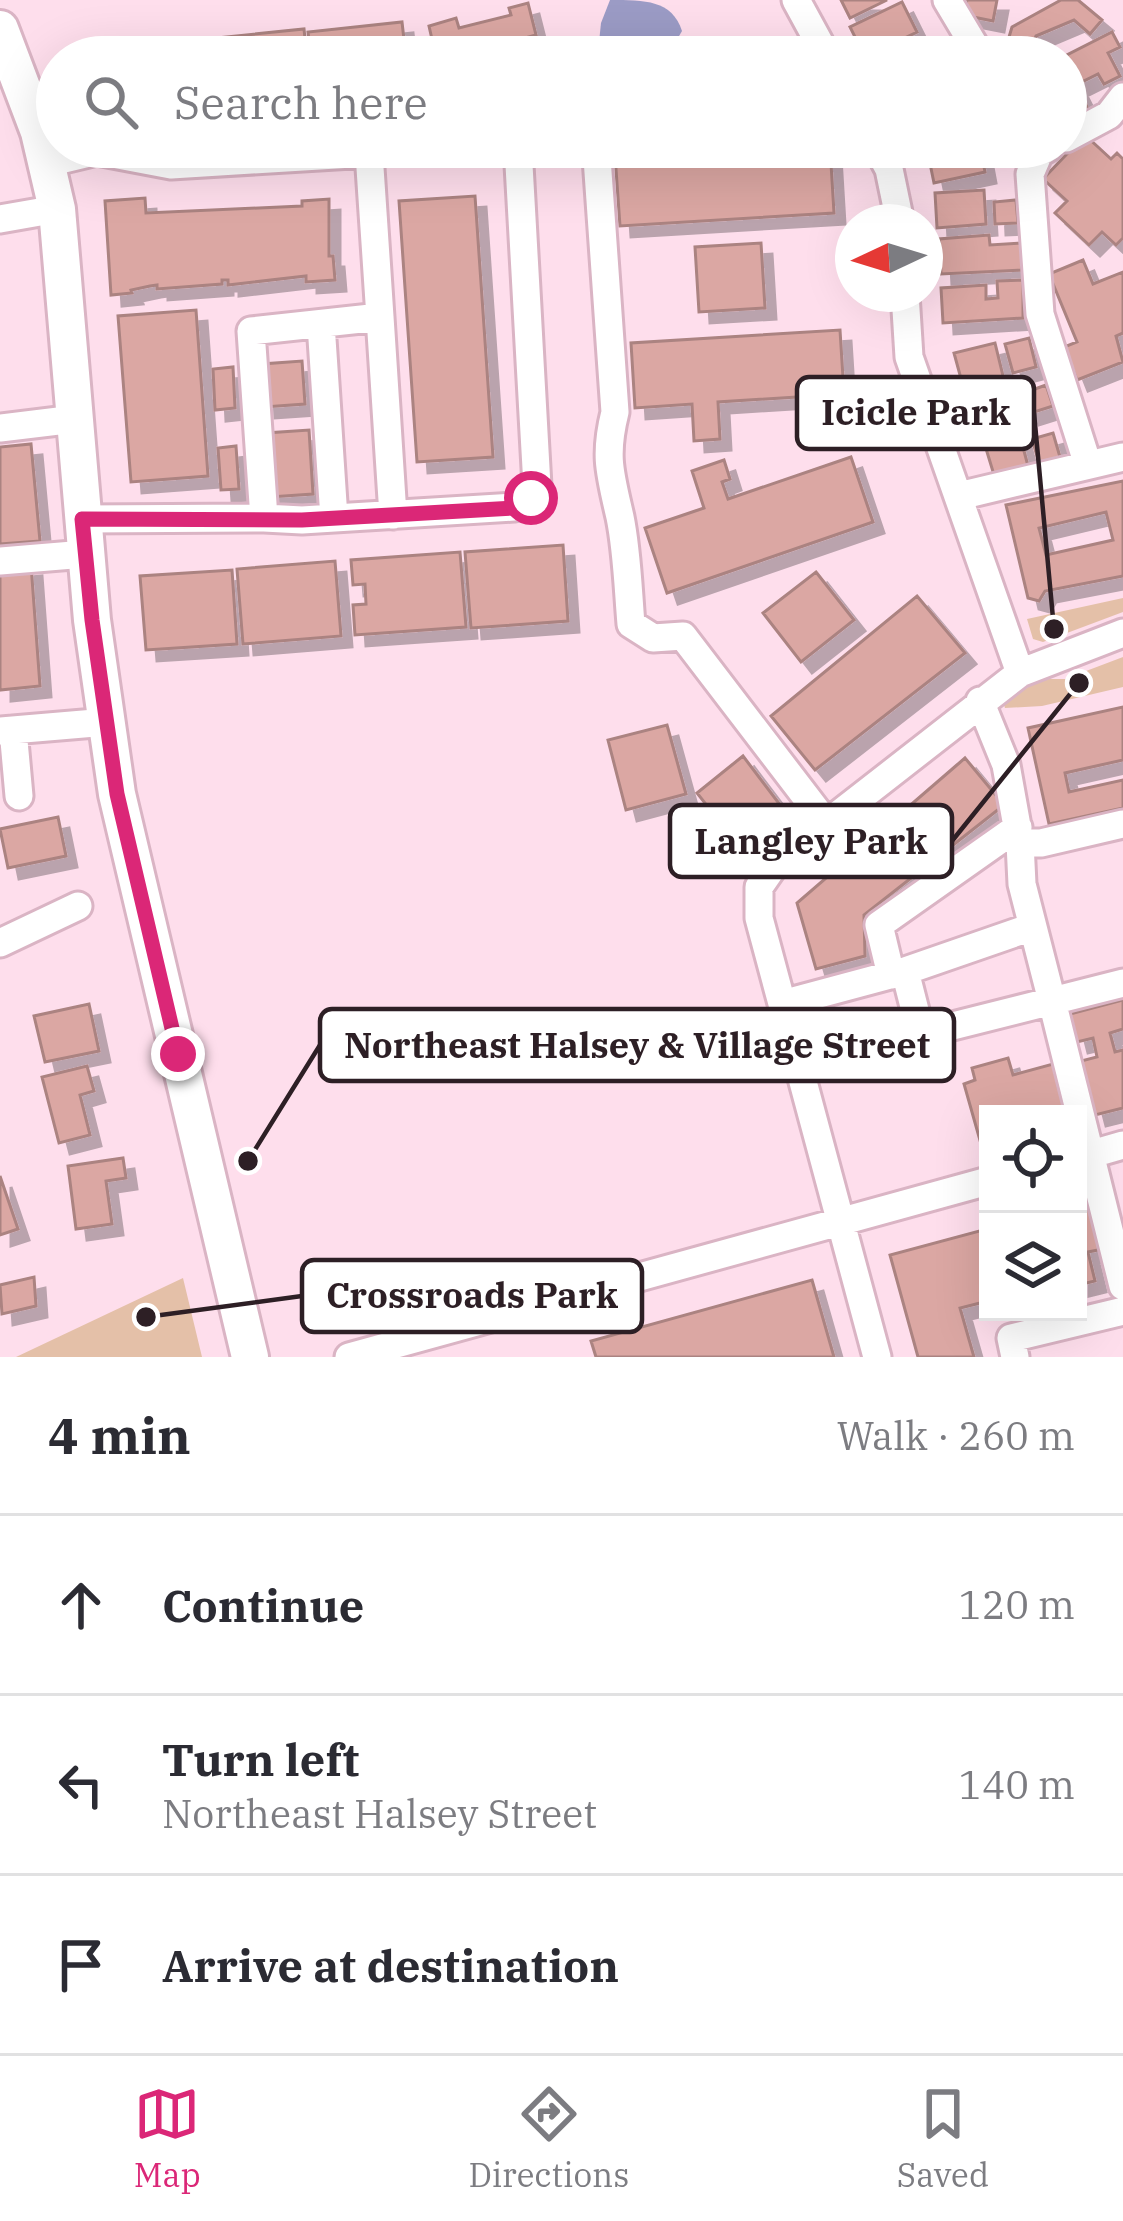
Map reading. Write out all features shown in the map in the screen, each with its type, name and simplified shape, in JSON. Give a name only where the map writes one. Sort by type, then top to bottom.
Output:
[{"type":"main road","points":[[0,28],[36,126]]},
{"type":"main road","points":[[48,168],[57,209],[84,537],[107,722],[135,876],[250,1357]]},
{"type":"street","points":[[796,0],[816,36]]},
{"type":"street","points":[[946,0],[968,36]]},
{"type":"street","points":[[1087,127],[1109,116],[1123,97]]},
{"type":"street","points":[[370,168],[394,515]]},
{"type":"street","points":[[0,561],[84,537],[264,518],[525,505],[537,486],[519,168]]},
{"type":"street","points":[[598,168],[615,412],[606,447],[620,519],[631,624],[653,638],[683,636],[826,823]]},
{"type":"street","points":[[888,168],[897,204]]},
{"type":"street","points":[[1032,168],[1040,314],[1088,465]]},
{"type":"street","points":[[0,219],[57,209]]},
{"type":"street","points":[[906,312],[909,357],[1020,673]]},
{"type":"street","points":[[264,518],[251,331],[380,317]]},
{"type":"street","points":[[321,324],[334,518]]},
{"type":"street","points":[[0,428],[75,419]]},
{"type":"street","points":[[959,496],[1123,458]]},
{"type":"street","points":[[877,1357],[759,918],[759,886],[775,864],[980,700],[1020,673],[1123,633]]},
{"type":"street","points":[[980,700],[1006,765],[1022,884],[1073,1105]]},
{"type":"street","points":[[19,796],[6,731],[107,722]]},
{"type":"street","points":[[1019,835],[1041,843],[1123,825]]},
{"type":"street","points":[[1019,835],[879,925],[921,1034],[1123,983]]},
{"type":"street","points":[[0,944],[78,906]]},
{"type":"street","points":[[782,1004],[898,973],[1031,927]]},
{"type":"street","points":[[1087,1156],[1123,1145]]},
{"type":"street","points":[[1087,1170],[1123,1286]]},
{"type":"street","points":[[349,1357],[979,1184]]},
{"type":"street","points":[[1015,1357],[1010,1338],[1123,1311]]},
{"type":"shaded area","points":[[1123,598],[1123,612],[1043,642],[1033,639],[1027,619]]},
{"type":"shaded area","points":[[1123,657],[1123,687],[1042,706],[1005,708],[1003,702],[1042,679],[1065,679]]},
{"type":"shaded area","points":[[183,1278],[202,1357],[16,1357]]},
{"type":"water","points":[[610,0],[646,2],[671,13],[682,31],[679,36],[600,36]]},
{"type":"building","points":[[841,0],[887,0],[850,18]]},
{"type":"building","points":[[967,0],[997,0],[993,21],[963,15]]},
{"type":"building","points":[[1061,0],[1078,0],[1102,20],[1090,34],[1074,20],[1036,36],[1009,36],[1012,27]]},
{"type":"building","points":[[902,2],[917,32],[854,36],[850,27]]},
{"type":"building","points":[[528,3],[536,35],[431,36],[429,26],[456,18],[459,28],[511,15],[509,8]]},
{"type":"building","points":[[402,22],[404,36],[308,36],[308,32]]},
{"type":"building","points":[[304,29],[305,36],[235,36]]},
{"type":"building","points":[[1112,32],[1120,47],[1108,53],[1120,76],[1104,84],[1098,74],[1087,80],[1087,45]]},
{"type":"building","points":[[1087,137],[1111,159],[1117,153],[1123,159],[1123,238],[1116,245],[1102,232],[1089,245],[1055,213],[1067,201],[1043,179],[1054,168],[1087,168]]},
{"type":"building","points":[[616,168],[831,168],[834,213],[620,226]]},
{"type":"building","points":[[931,168],[984,168],[985,172],[934,183]]},
{"type":"building","points":[[984,190],[986,224],[943,228],[943,204],[936,204],[935,193]]},
{"type":"building","points":[[475,196],[493,457],[417,462],[399,201]]},
{"type":"building","points":[[145,198],[146,213],[302,206],[302,201],[329,199],[329,256],[333,256],[335,280],[306,282],[306,276],[228,285],[228,280],[222,280],[222,284],[157,289],[157,285],[111,295],[105,201]]},
{"type":"building","points":[[1016,200],[1018,223],[995,224],[994,202]]},
{"type":"building","points":[[989,235],[990,245],[1021,243],[1022,270],[943,274],[943,239]]},
{"type":"building","points":[[761,243],[765,308],[699,312],[695,247]]},
{"type":"building","points":[[1083,260],[1093,284],[1123,272],[1123,333],[1116,336],[1123,362],[1077,380],[1064,347],[1077,342],[1049,274]]},
{"type":"building","points":[[1023,280],[1023,318],[943,323],[943,288],[986,285],[986,299],[998,298],[997,281]]},
{"type":"building","points":[[196,310],[208,476],[131,482],[118,316]]},
{"type":"building","points":[[840,330],[844,394],[718,402],[720,439],[694,441],[692,404],[635,408],[631,343]]},
{"type":"building","points":[[1029,338],[1036,367],[1013,373],[1005,344]]},
{"type":"building","points":[[995,343],[1003,376],[963,386],[954,353]]},
{"type":"building","points":[[302,361],[305,404],[264,407],[262,364]]},
{"type":"building","points":[[233,367],[235,408],[215,410],[213,369]]},
{"type":"building","points":[[1046,385],[1053,406],[1028,414],[1021,394]]},
{"type":"building","points":[[309,430],[313,494],[270,497],[266,433]]},
{"type":"building","points":[[1019,432],[1028,466],[994,475],[984,442]]},
{"type":"building","points":[[1053,433],[1060,457],[1039,463],[1032,439]]},
{"type":"building","points":[[31,444],[40,541],[0,544],[0,447]]},
{"type":"building","points":[[236,446],[239,489],[221,490],[218,448]]},
{"type":"building","points":[[851,457],[873,522],[667,593],[645,528],[704,508],[692,471],[724,460],[730,479],[722,482],[728,499]]},
{"type":"building","points":[[1123,481],[1123,576],[1045,591],[1039,601],[1028,598],[1006,505]],"holes":[[[1106,512],[1113,540],[1046,555],[1039,528]]]},
{"type":"building","points":[[563,545],[568,621],[471,628],[465,552]]},
{"type":"building","points":[[460,552],[466,627],[355,635],[353,605],[366,604],[365,584],[353,585],[351,560]]},
{"type":"building","points":[[335,561],[341,636],[243,644],[237,569]]},
{"type":"building","points":[[31,565],[40,686],[0,690],[0,568]]},
{"type":"building","points":[[232,570],[237,644],[146,650],[140,576]]},
{"type":"building","points":[[816,572],[854,620],[801,662],[763,613]]},
{"type":"building","points":[[917,596],[965,653],[815,770],[771,716]]},
{"type":"building","points":[[1123,707],[1123,760],[1065,773],[1069,792],[1123,780],[1123,808],[1049,824],[1028,728]]},
{"type":"building","points":[[667,725],[686,794],[626,810],[608,740]]},
{"type":"building","points":[[743,756],[787,814],[742,850],[697,793]]},
{"type":"building","points":[[965,758],[1004,805],[864,915],[865,956],[816,969],[797,903]]},
{"type":"building","points":[[58,817],[66,856],[8,868],[0,829]]},
{"type":"building","points":[[1123,1000],[1123,1029],[1110,1033],[1115,1052],[1123,1050],[1123,1108],[1095,1115],[1081,1061],[1097,1057],[1093,1038],[1077,1042],[1070,1014]]},
{"type":"building","points":[[89,1004],[99,1051],[45,1062],[34,1016]]},
{"type":"building","points":[[1008,1058],[1013,1075],[1053,1064],[1064,1105],[979,1105],[979,1137],[964,1084],[975,1080],[972,1068]]},
{"type":"building","points":[[87,1066],[94,1091],[80,1095],[90,1135],[59,1143],[42,1077]]},
{"type":"building","points":[[123,1158],[126,1178],[106,1181],[112,1224],[76,1229],[68,1166]]},
{"type":"building","points":[[0,1176],[18,1229],[0,1235]]},
{"type":"building","points":[[1092,1202],[1103,1249],[1088,1252],[1095,1281],[1087,1283],[1087,1213],[1087,1203]]},
{"type":"building","points":[[979,1231],[979,1303],[960,1308],[974,1357],[918,1357],[890,1255]]},
{"type":"building","points":[[34,1277],[36,1306],[2,1314],[0,1285]]},
{"type":"building","points":[[812,1280],[834,1357],[596,1357],[591,1341]]},
{"type":"place","name":"Icicle Park","points":[[1054,629]]},
{"type":"place","name":"Langley Park","points":[[1079,683]]},
{"type":"place","name":"Northeast Halsey & Village Street","points":[[248,1161]]},
{"type":"place","name":"Crossroads Park","points":[[146,1317]]},
{"type":"route","points":[[178,1054],[117,794],[82,519],[302,520],[514,508],[531,498]]}]
